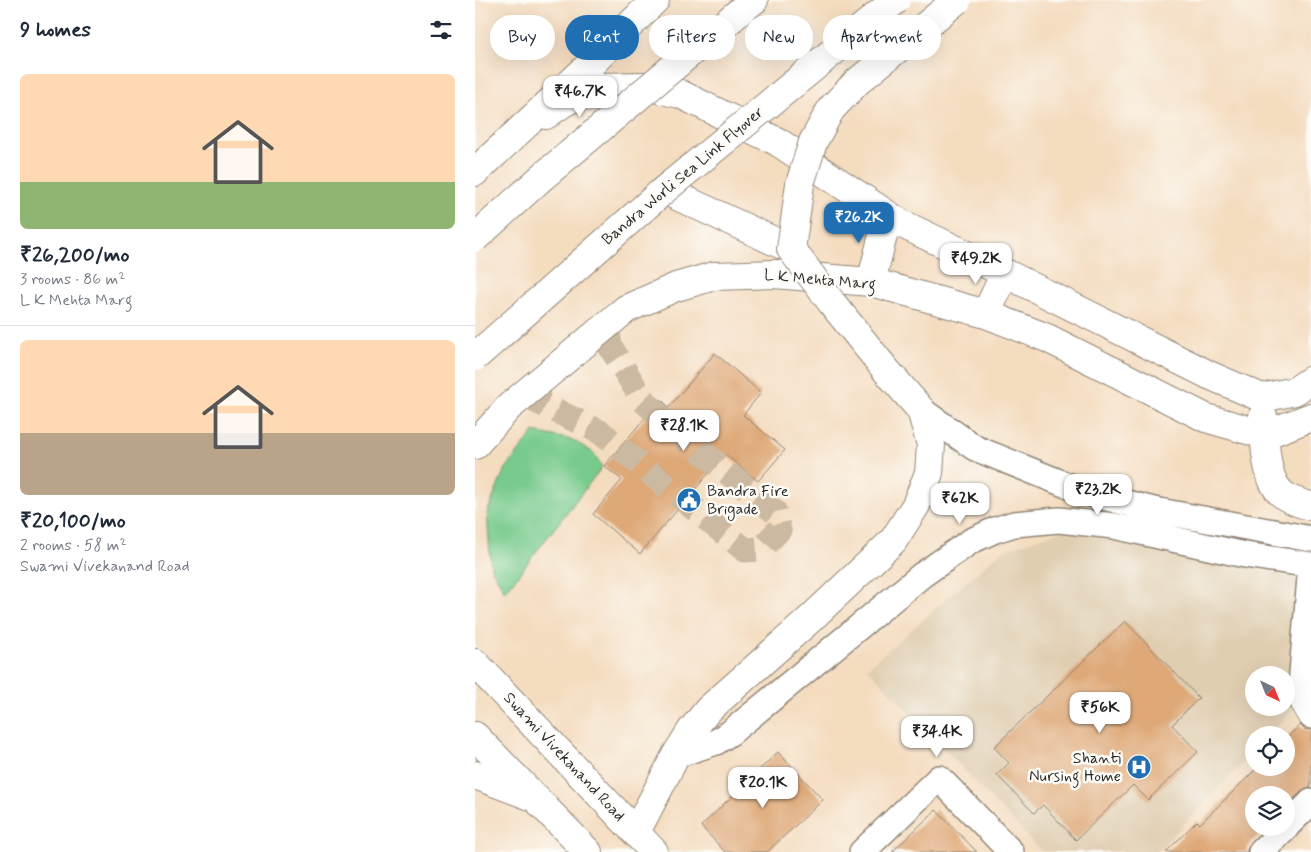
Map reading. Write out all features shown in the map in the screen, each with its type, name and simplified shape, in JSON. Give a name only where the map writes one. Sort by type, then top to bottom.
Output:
[{"type":"main road","points":[[475,172],[655,0]]},
{"type":"main road","points":[[475,238],[541,178],[739,9],[754,0]]},
{"type":"main road","name":"Bandra Worli Sea Link Flyover","points":[[475,357],[664,190],[896,0]]},
{"type":"main road","points":[[791,249],[799,184],[813,142],[831,109],[857,82],[957,0]]},
{"type":"main road","points":[[512,138],[563,103],[595,87],[645,86],[680,94],[779,142],[900,223],[1209,375],[1262,398],[1295,391],[1311,380]]},
{"type":"main road","points":[[645,842],[676,755],[691,731],[708,710],[807,622],[893,541],[916,505],[929,473],[931,445],[921,410],[886,370],[791,249],[664,190]]},
{"type":"main road","points":[[871,282],[888,216]]},
{"type":"main road","points":[[986,314],[1005,273]]},
{"type":"main road","name":"L K Mehta Marg","points":[[475,445],[509,407],[626,309],[677,287],[714,276],[774,274],[871,282],[986,314],[1047,338],[1206,418],[1265,435]]},
{"type":"main road","points":[[1262,398],[1268,465],[1275,486],[1284,496],[1311,506]]},
{"type":"main road","points":[[1265,435],[1311,416]]},
{"type":"main road","name":"Swami Vivekanand Road","points":[[475,663],[645,842]]},
{"type":"main road","points":[[475,736],[588,852]]},
{"type":"main road","points":[[475,775],[533,797]]},
{"type":"street","points":[[921,410],[975,448],[1084,492],[1154,510],[1310,538]]},
{"type":"street","points":[[676,755],[715,742],[730,734],[921,575],[971,541],[1014,524],[1059,520],[1114,526],[1245,555],[1311,565],[1300,697],[1311,716]]},
{"type":"street","points":[[862,852],[939,778],[1011,852]]},
{"type":"street","points":[[1295,818],[1311,802]]},
{"type":"street","points":[[1261,852],[1277,836]]},
{"type":"shaded area","points":[[1062,530],[1296,577],[1311,592],[1302,700],[1295,707],[1295,666],[1245,666],[1245,716],[1287,716],[1277,726],[1245,726],[1245,760],[1157,852],[1042,852],[867,668],[1002,551]]},
{"type":"green space","points":[[534,432],[573,440],[594,453],[602,467],[505,592],[491,568],[487,513],[504,471]]},
{"type":"building","points":[[715,353],[761,393],[743,415],[785,450],[758,481],[725,454],[640,554],[593,514],[622,480],[604,466],[661,399],[669,407]]},
{"type":"building","points":[[1125,621],[1199,698],[1172,725],[1198,752],[1148,800],[1133,785],[1076,840],[1043,805],[1034,813],[997,775],[1009,763],[994,747]]},
{"type":"building","points":[[1300,725],[1304,729],[1311,730],[1311,787],[1295,798],[1295,786],[1245,786],[1245,836],[1257,836],[1251,842],[1246,852],[1166,852],[1197,821],[1200,824],[1249,776],[1295,776],[1295,730]]},
{"type":"building","points":[[778,752],[823,800],[767,852],[725,852],[701,826]]},
{"type":"building","points":[[936,810],[977,852],[892,852]]},
{"type":"tunnel","points":[[523,395],[600,432],[745,550],[761,549],[779,530],[775,512],[665,421],[642,399],[610,346],[607,325]]},
{"type":"place","name":"Bandra Fire Brigade","points":[[689,500]]},
{"type":"place","name":"Shanti Nursing Home","points":[[1139,767]]}]
